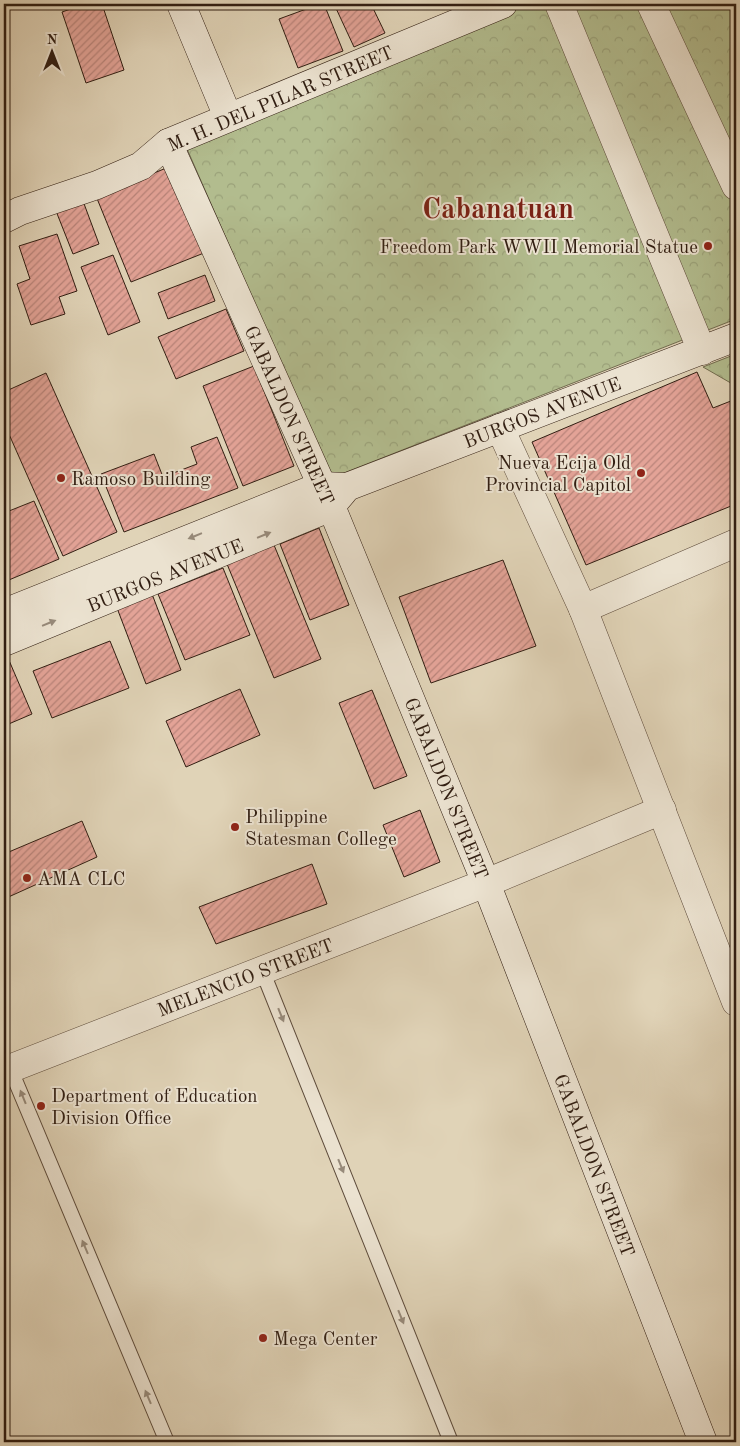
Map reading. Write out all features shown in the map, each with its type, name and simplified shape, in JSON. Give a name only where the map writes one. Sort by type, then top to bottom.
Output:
[{"type":"street","points":[[181,4],[228,118]]},
{"type":"street","points":[[558,4],[702,351]]},
{"type":"street","points":[[651,4],[736,186]]},
{"type":"street","name":"M. H. DEL PILAR STREET","points":[[4,219],[20,211],[96,186],[142,166],[168,143],[494,5]]},
{"type":"street","name":"GABALDON STREET","points":[[168,143],[333,493],[703,1442]]},
{"type":"street","name":"BURGOS AVENUE","points":[[4,613],[333,493],[736,337]]},
{"type":"street","points":[[500,428],[583,609],[736,1002]]},
{"type":"street","name":"BURGOS AVENUE","points":[[4,642],[333,493]]},
{"type":"street","points":[[583,609],[736,543]]},
{"type":"street","name":"MELENCIO STREET","points":[[7,1070],[486,883],[662,810]]},
{"type":"lane","points":[[262,970],[451,1442]]},
{"type":"lane","points":[[7,1070],[167,1442]]},
{"type":"green space","points":[[526,4],[736,4],[736,319],[331,478],[184,142]]},
{"type":"green space","points":[[736,354],[736,386],[703,367]]},
{"type":"building","points":[[85,4],[102,4],[124,70],[86,83],[62,12]]},
{"type":"building","points":[[324,4],[343,51],[298,68],[279,19]]},
{"type":"building","points":[[334,4],[371,4],[385,33],[354,47]]},
{"type":"building","points":[[174,165],[209,251],[131,282],[96,196]]},
{"type":"building","points":[[83,201],[99,244],[73,254],[56,211]]},
{"type":"building","points":[[57,234],[77,291],[59,297],[65,314],[31,325],[17,284],[30,279],[19,246]]},
{"type":"building","points":[[113,255],[140,322],[108,335],[81,267]]},
{"type":"building","points":[[205,275],[215,301],[168,319],[158,293]]},
{"type":"building","points":[[226,309],[244,351],[176,379],[158,337]]},
{"type":"building","points":[[254,366],[294,466],[243,486],[203,386]]},
{"type":"building","name":"Nueva Ecija Old Provincial Capitol","points":[[697,372],[713,408],[736,399],[736,504],[586,565],[532,442]]},
{"type":"building","name":"Ramoso Building","points":[[46,373],[117,532],[63,556],[4,423],[4,392]]},
{"type":"building","points":[[217,437],[238,488],[124,532],[101,474],[154,454],[163,477],[197,464],[191,447]]},
{"type":"building","points":[[34,501],[59,559],[4,582],[4,513]]},
{"type":"building","points":[[319,528],[349,605],[310,620],[280,544]]},
{"type":"building","points":[[274,545],[321,659],[274,678],[227,564]]},
{"type":"building","points":[[503,560],[536,646],[431,683],[399,597]]},
{"type":"building","points":[[223,568],[250,635],[185,660],[158,594]]},
{"type":"building","points":[[152,594],[181,670],[146,684],[117,608]]},
{"type":"building","points":[[110,641],[129,688],[52,718],[33,671]]},
{"type":"building","points":[[8,658],[32,714],[4,726],[4,660]]},
{"type":"building","points":[[240,689],[260,735],[186,767],[166,721]]},
{"type":"building","points":[[372,690],[407,776],[374,789],[339,703]]},
{"type":"building","points":[[420,810],[440,862],[404,877],[383,825]]},
{"type":"building","name":"AMA CLC","points":[[82,821],[97,857],[4,899],[4,854]]},
{"type":"building","points":[[312,864],[327,904],[216,944],[199,907]]},
{"type":"place","name":"Freedom Park WWII Memorial Statue","points":[[708,246]]},
{"type":"place","name":"Nueva Ecija Old Provincial Capitol","points":[[641,473]]},
{"type":"place","name":"Ramoso Building","points":[[61,478]]},
{"type":"place","name":"Philippine Statesman College","points":[[235,827]]},
{"type":"place","name":"AMA CLC","points":[[27,878]]},
{"type":"place","name":"Department of Education Division Office","points":[[41,1106]]},
{"type":"place","name":"Mega Center","points":[[263,1338]]},
{"type":"district","name":"Cabanatuan","points":[[498,208]]}]
